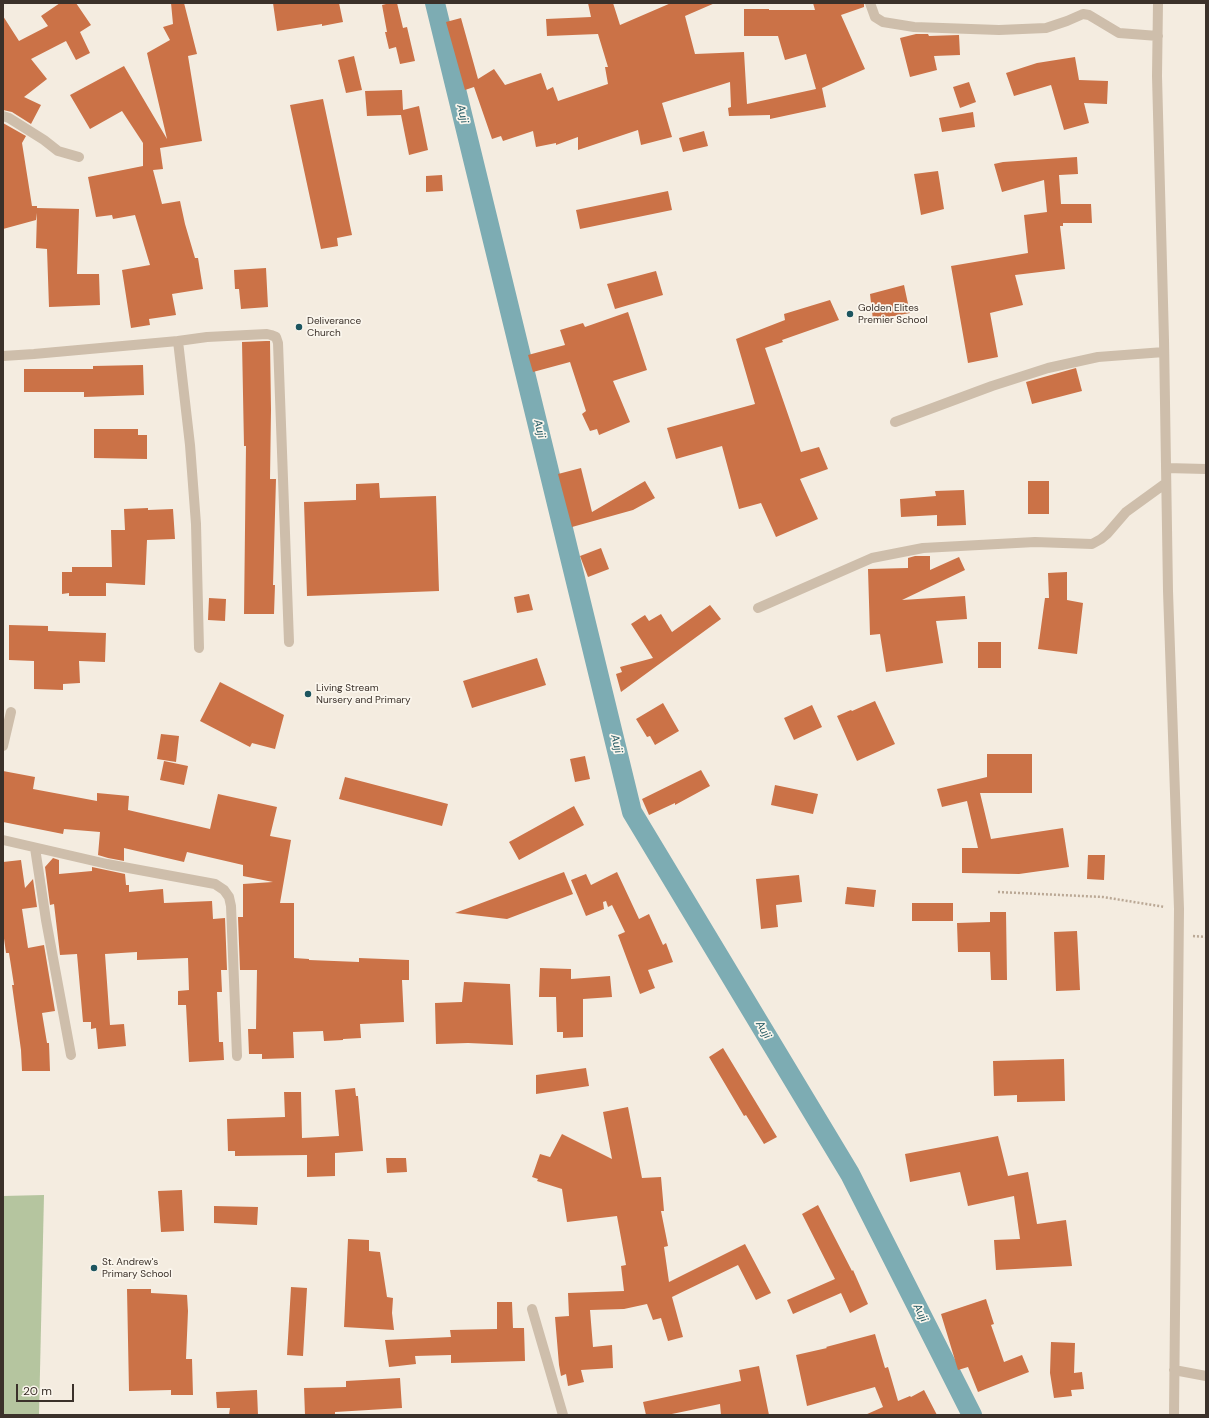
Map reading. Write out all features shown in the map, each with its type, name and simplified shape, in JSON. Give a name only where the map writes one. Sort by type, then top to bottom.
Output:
[{"type":"street","points":[[870,3],[875,17],[883,22],[914,26],[999,30],[1046,28],[1083,14],[1089,15],[1119,33],[1158,36]]},
{"type":"street","points":[[1158,3],[1157,76],[1168,599],[1179,909],[1174,1415]]},
{"type":"street","points":[[3,116],[9,118],[38,136],[58,151],[79,157]]},
{"type":"street","points":[[3,356],[178,341],[207,337],[267,334],[276,337],[278,343],[289,642]]},
{"type":"street","points":[[178,341],[190,445],[196,524],[199,648]]},
{"type":"street","points":[[895,422],[992,386],[1048,368],[1098,357],[1164,352]]},
{"type":"street","points":[[1166,468],[1206,469]]},
{"type":"street","points":[[758,608],[872,558],[924,548],[1035,542],[1092,544],[1107,534],[1126,512],[1166,483]]},
{"type":"street","points":[[3,746],[11,712]]},
{"type":"street","points":[[3,840],[107,864],[215,884],[224,890],[229,897],[231,906],[237,1056]]},
{"type":"street","points":[[35,848],[46,920],[71,1055]]},
{"type":"street","points":[[532,1309],[564,1415]]},
{"type":"street","points":[[1174,1370],[1206,1376]]},
{"type":"path","points":[[998,892],[1102,897],[1179,909]]},
{"type":"green space","points":[[44,1195],[39,1415],[3,1415],[3,1196]]},
{"type":"building","points":[[60,3],[76,3],[91,25],[80,32],[90,53],[76,60],[66,41],[31,59],[47,79],[24,97],[41,105],[31,124],[12,112],[3,110],[3,16],[19,41],[48,26],[41,16]]},
{"type":"building","points":[[171,3],[184,3],[197,54],[188,56],[202,141],[160,148],[163,169],[153,170],[162,204],[180,201],[195,258],[198,258],[203,289],[172,294],[176,315],[149,319],[150,325],[131,328],[122,270],[150,265],[135,215],[113,219],[112,215],[96,217],[88,177],[143,166],[143,143],[122,111],[90,129],[70,95],[124,66],[167,139],[147,53],[170,40],[163,27],[173,24]]},
{"type":"building","points":[[273,3],[339,3],[343,22],[277,31]]},
{"type":"building","points":[[397,3],[403,28],[407,27],[415,61],[400,64],[396,47],[389,49],[385,32],[387,32],[382,5]]},
{"type":"building","points":[[588,3],[613,3],[620,25],[671,3],[715,3],[685,16],[695,54],[744,52],[747,104],[816,89],[806,54],[785,60],[778,36],[744,36],[744,9],[815,10],[813,3],[864,3],[864,7],[841,15],[865,69],[822,88],[826,107],[770,119],[770,115],[729,116],[728,108],[731,107],[730,82],[662,103],[672,137],[641,145],[638,130],[578,150],[578,137],[556,145],[556,143],[536,147],[533,131],[503,141],[501,136],[492,139],[474,87],[465,90],[446,22],[461,18],[478,79],[494,69],[505,85],[541,73],[547,90],[553,87],[558,101],[608,84],[605,67],[608,67],[598,34],[547,36],[546,19],[591,17]]},
{"type":"building","points":[[916,34],[928,34],[929,36],[959,35],[960,55],[934,56],[937,70],[910,77],[900,38]]},
{"type":"building","points":[[354,56],[362,90],[346,93],[338,60]]},
{"type":"building","points":[[1075,57],[1079,80],[1108,81],[1107,104],[1084,103],[1089,123],[1064,130],[1051,85],[1014,96],[1006,73],[1037,63]]},
{"type":"building","points":[[969,82],[976,102],[960,108],[953,87]]},
{"type":"building","points":[[402,90],[403,110],[419,106],[428,150],[409,155],[401,115],[367,116],[365,91]]},
{"type":"building","points":[[323,99],[352,235],[337,238],[338,246],[321,249],[290,105]]},
{"type":"building","points":[[973,112],[975,127],[942,132],[939,118]]},
{"type":"building","points":[[3,123],[26,136],[22,143],[32,206],[37,206],[37,208],[79,209],[77,274],[99,274],[100,305],[49,307],[47,249],[36,248],[37,213],[36,220],[3,229]]},
{"type":"building","points":[[704,131],[708,146],[683,152],[679,138]]},
{"type":"building","points":[[1077,157],[1078,174],[1059,175],[1061,204],[1091,204],[1092,223],[1063,223],[1063,226],[1060,226],[1065,269],[1015,275],[1023,305],[990,313],[998,357],[968,363],[951,266],[1028,253],[1024,215],[1047,212],[1044,180],[1002,192],[994,164],[1003,162]]},
{"type":"building","points":[[938,171],[944,209],[921,215],[914,174]]},
{"type":"building","points":[[442,175],[443,191],[426,192],[426,176]]},
{"type":"building","points":[[668,191],[672,210],[580,229],[576,210]]},
{"type":"building","points":[[266,268],[268,307],[241,309],[239,289],[235,289],[234,270]]},
{"type":"building","points":[[656,271],[663,295],[615,309],[607,284]]},
{"type":"building","points":[[904,285],[910,313],[873,320],[870,294]]},
{"type":"building","points":[[830,300],[839,320],[782,340],[783,342],[765,348],[801,452],[819,447],[828,469],[800,479],[818,519],[776,537],[761,503],[739,509],[722,446],[676,459],[667,428],[755,404],[736,339],[785,320],[784,314]]},
{"type":"building","points":[[628,312],[647,370],[613,381],[630,422],[599,435],[597,429],[590,431],[582,414],[586,411],[570,362],[533,372],[528,355],[565,345],[560,330],[583,323],[585,327]]},
{"type":"building","points":[[270,341],[270,479],[276,479],[273,585],[275,585],[274,614],[244,614],[246,446],[244,446],[242,342]]},
{"type":"building","points":[[143,365],[144,395],[84,397],[84,392],[24,392],[24,369],[93,369],[93,366]]},
{"type":"building","points":[[1076,368],[1082,391],[1032,404],[1026,382]]},
{"type":"building","points":[[94,429],[138,429],[138,435],[147,435],[147,459],[94,458]]},
{"type":"building","points":[[581,468],[592,512],[645,481],[655,498],[633,510],[572,527],[558,474]]},
{"type":"building","points":[[1028,481],[1049,481],[1049,514],[1028,514]]},
{"type":"building","points":[[379,483],[380,498],[436,496],[439,591],[307,596],[304,502],[356,500],[356,484]]},
{"type":"building","points":[[964,490],[966,525],[937,526],[937,515],[901,517],[900,499],[936,496],[935,491]]},
{"type":"building","points":[[148,508],[148,510],[173,509],[175,539],[147,540],[145,585],[106,583],[106,596],[69,596],[69,593],[62,594],[62,572],[72,572],[72,567],[112,567],[111,530],[125,530],[124,509]]},
{"type":"building","points":[[601,548],[609,569],[588,577],[580,556]]},
{"type":"building","points":[[915,556],[930,556],[930,570],[959,557],[965,570],[902,600],[965,596],[967,619],[936,621],[943,663],[886,672],[880,634],[870,635],[868,569],[908,568],[908,558]]},
{"type":"building","points":[[1067,572],[1067,600],[1083,603],[1077,654],[1038,649],[1045,598],[1049,598],[1048,573]]},
{"type":"building","points":[[529,594],[533,610],[517,613],[514,597]]},
{"type":"building","points":[[209,598],[226,599],[225,621],[208,620]]},
{"type":"building","points":[[710,605],[721,619],[621,692],[616,674],[622,672],[620,667],[653,658],[631,624],[645,615],[649,621],[661,614],[672,632]]},
{"type":"building","points":[[9,625],[48,626],[48,631],[106,633],[105,662],[79,661],[80,683],[63,684],[63,690],[34,689],[34,661],[9,660]]},
{"type":"building","points":[[978,642],[1001,642],[1001,668],[978,668]]},
{"type":"building","points":[[537,658],[546,685],[472,708],[463,681]]},
{"type":"building","points":[[220,682],[284,715],[275,749],[252,743],[250,747],[200,721]]},
{"type":"building","points":[[875,701],[895,744],[857,761],[837,716]]},
{"type":"building","points":[[663,703],[679,731],[655,745],[650,736],[647,737],[636,719]]},
{"type":"building","points":[[812,705],[822,727],[794,740],[784,718]]},
{"type":"building","points":[[161,734],[179,736],[176,762],[157,759]]},
{"type":"building","points":[[987,754],[1032,754],[1032,793],[980,793],[991,839],[1063,828],[1069,867],[1019,874],[962,873],[962,848],[978,848],[967,801],[942,807],[937,789],[987,777]]},
{"type":"building","points":[[585,756],[590,779],[575,782],[570,759]]},
{"type":"building","points":[[164,761],[188,766],[184,785],[160,780]]},
{"type":"building","points":[[701,770],[710,786],[675,805],[675,803],[649,815],[642,799]]},
{"type":"building","points":[[3,771],[35,777],[33,789],[97,801],[97,793],[129,796],[128,810],[210,829],[218,794],[277,807],[270,836],[291,840],[280,903],[294,903],[294,958],[359,962],[359,958],[409,960],[409,980],[402,980],[404,1022],[360,1024],[361,1038],[343,1040],[324,1041],[323,1031],[293,1032],[294,1058],[262,1059],[262,1054],[249,1054],[248,1029],[256,1029],[257,970],[240,970],[238,917],[243,917],[243,884],[273,882],[243,876],[243,865],[187,852],[184,862],[124,848],[124,861],[108,858],[98,855],[100,832],[64,829],[63,834],[3,822]]},
{"type":"building","points":[[345,777],[448,804],[442,826],[339,799]]},
{"type":"building","points":[[775,785],[818,794],[813,814],[771,805]]},
{"type":"building","points":[[574,806],[584,825],[519,860],[509,842]]},
{"type":"building","points":[[1088,855],[1105,855],[1104,880],[1087,879]]},
{"type":"building","points":[[53,858],[59,860],[59,874],[92,871],[92,867],[125,874],[126,885],[129,885],[129,892],[163,889],[164,903],[212,901],[213,919],[225,918],[227,970],[221,970],[222,992],[217,992],[219,1042],[223,1042],[224,1060],[189,1062],[186,1005],[178,1005],[178,991],[189,990],[188,958],[137,960],[137,952],[105,954],[110,1025],[124,1024],[126,1046],[98,1049],[96,1028],[91,1029],[91,1022],[83,1022],[77,954],[60,955],[54,904],[50,905],[45,867]]},
{"type":"building","points":[[21,860],[25,888],[33,879],[37,907],[22,909],[28,948],[44,945],[55,1011],[42,1013],[47,1043],[49,1043],[50,1071],[22,1071],[21,1050],[12,985],[14,985],[9,953],[6,953],[3,931],[3,862]]},
{"type":"building","points":[[564,872],[573,894],[507,919],[455,913]]},
{"type":"building","points":[[617,872],[639,919],[649,914],[663,945],[666,943],[673,962],[648,970],[655,988],[640,994],[618,935],[625,932],[612,905],[608,907],[606,901],[603,902],[604,909],[586,916],[571,880],[586,874],[591,885]]},
{"type":"building","points":[[799,875],[802,902],[776,905],[778,927],[761,929],[756,879]]},
{"type":"building","points":[[847,887],[876,890],[874,907],[845,904]]},
{"type":"building","points":[[912,903],[953,903],[953,921],[912,921]]},
{"type":"building","points":[[990,912],[1006,912],[1007,980],[991,980],[990,952],[958,952],[957,923],[990,922]]},
{"type":"building","points":[[1077,931],[1080,990],[1056,991],[1054,932]]},
{"type":"building","points":[[540,968],[571,969],[571,979],[610,976],[612,997],[583,999],[583,1037],[563,1038],[563,1032],[557,1032],[556,997],[539,997]]},
{"type":"building","points":[[464,982],[510,984],[513,1045],[468,1043],[436,1044],[435,1003],[462,1002]]},
{"type":"building","points":[[723,1048],[777,1137],[764,1144],[746,1115],[744,1116],[709,1057]]},
{"type":"building","points":[[1064,1059],[1065,1101],[1017,1102],[1017,1095],[994,1096],[993,1061]]},
{"type":"building","points":[[586,1068],[589,1086],[536,1094],[536,1075]]},
{"type":"building","points":[[355,1088],[356,1096],[358,1096],[363,1151],[335,1153],[335,1176],[307,1177],[307,1155],[235,1156],[235,1151],[228,1151],[227,1119],[285,1117],[284,1092],[301,1092],[302,1138],[339,1136],[335,1090]]},
{"type":"building","points":[[628,1107],[642,1178],[661,1177],[664,1211],[661,1211],[668,1246],[664,1247],[669,1282],[745,1244],[771,1293],[756,1300],[738,1265],[672,1297],[683,1337],[668,1341],[661,1318],[653,1320],[647,1304],[624,1309],[590,1310],[593,1347],[612,1345],[613,1368],[581,1370],[584,1382],[568,1386],[566,1374],[561,1376],[555,1317],[569,1316],[568,1293],[624,1291],[621,1266],[626,1265],[617,1216],[567,1222],[562,1189],[537,1181],[538,1179],[532,1177],[540,1154],[550,1157],[562,1134],[612,1159],[603,1112]]},
{"type":"building","points":[[998,1136],[1008,1176],[1028,1172],[1037,1224],[1066,1220],[1072,1266],[996,1270],[994,1240],[1020,1239],[1014,1196],[968,1206],[960,1172],[910,1182],[905,1154]]},
{"type":"building","points":[[386,1158],[406,1158],[407,1172],[387,1173]]},
{"type":"building","points":[[182,1190],[184,1231],[161,1232],[158,1191]]},
{"type":"building","points":[[818,1205],[852,1271],[853,1270],[868,1304],[850,1313],[841,1293],[793,1314],[787,1300],[835,1279],[802,1214]]},
{"type":"building","points":[[214,1206],[258,1207],[257,1225],[214,1223]]},
{"type":"building","points":[[348,1239],[369,1240],[369,1251],[380,1252],[387,1297],[393,1298],[392,1313],[394,1330],[344,1327]]},
{"type":"building","points":[[291,1287],[307,1288],[303,1356],[287,1355]]},
{"type":"building","points":[[127,1289],[151,1289],[151,1293],[187,1295],[188,1311],[186,1359],[192,1359],[193,1395],[171,1395],[171,1390],[129,1391]]},
{"type":"building","points":[[986,1299],[994,1324],[991,1325],[1004,1362],[1022,1355],[1029,1372],[978,1392],[968,1367],[958,1370],[941,1314]]},
{"type":"building","points":[[497,1302],[512,1302],[513,1328],[524,1328],[525,1361],[451,1363],[451,1355],[415,1356],[416,1364],[389,1367],[385,1340],[451,1337],[450,1330],[497,1329]]},
{"type":"building","points":[[875,1334],[885,1368],[888,1367],[898,1401],[910,1396],[911,1397],[924,1390],[937,1415],[865,1415],[883,1407],[875,1387],[807,1406],[796,1355]]},
{"type":"building","points":[[1051,1342],[1075,1343],[1074,1373],[1082,1372],[1084,1389],[1071,1390],[1072,1396],[1054,1398],[1050,1373]]},
{"type":"building","points":[[759,1366],[769,1415],[721,1415],[720,1404],[667,1415],[646,1415],[643,1402],[741,1381],[739,1370]]},
{"type":"building","points":[[400,1378],[402,1408],[335,1412],[335,1415],[305,1415],[304,1388],[346,1387],[346,1381]]},
{"type":"building","points":[[257,1390],[258,1415],[229,1415],[230,1408],[217,1408],[216,1392]]},
{"type":"waterway","name":"Auji","points":[[435,3],[632,812],[850,1174],[972,1415]]},
{"type":"place","name":"Golden Elites Premier School","points":[[850,314]]},
{"type":"place","name":"Deliverance Church","points":[[299,327]]},
{"type":"place","name":"Living Stream Nursery and Primary","points":[[308,694]]},
{"type":"place","name":"St. Andrew's Primary School","points":[[94,1268]]}]
